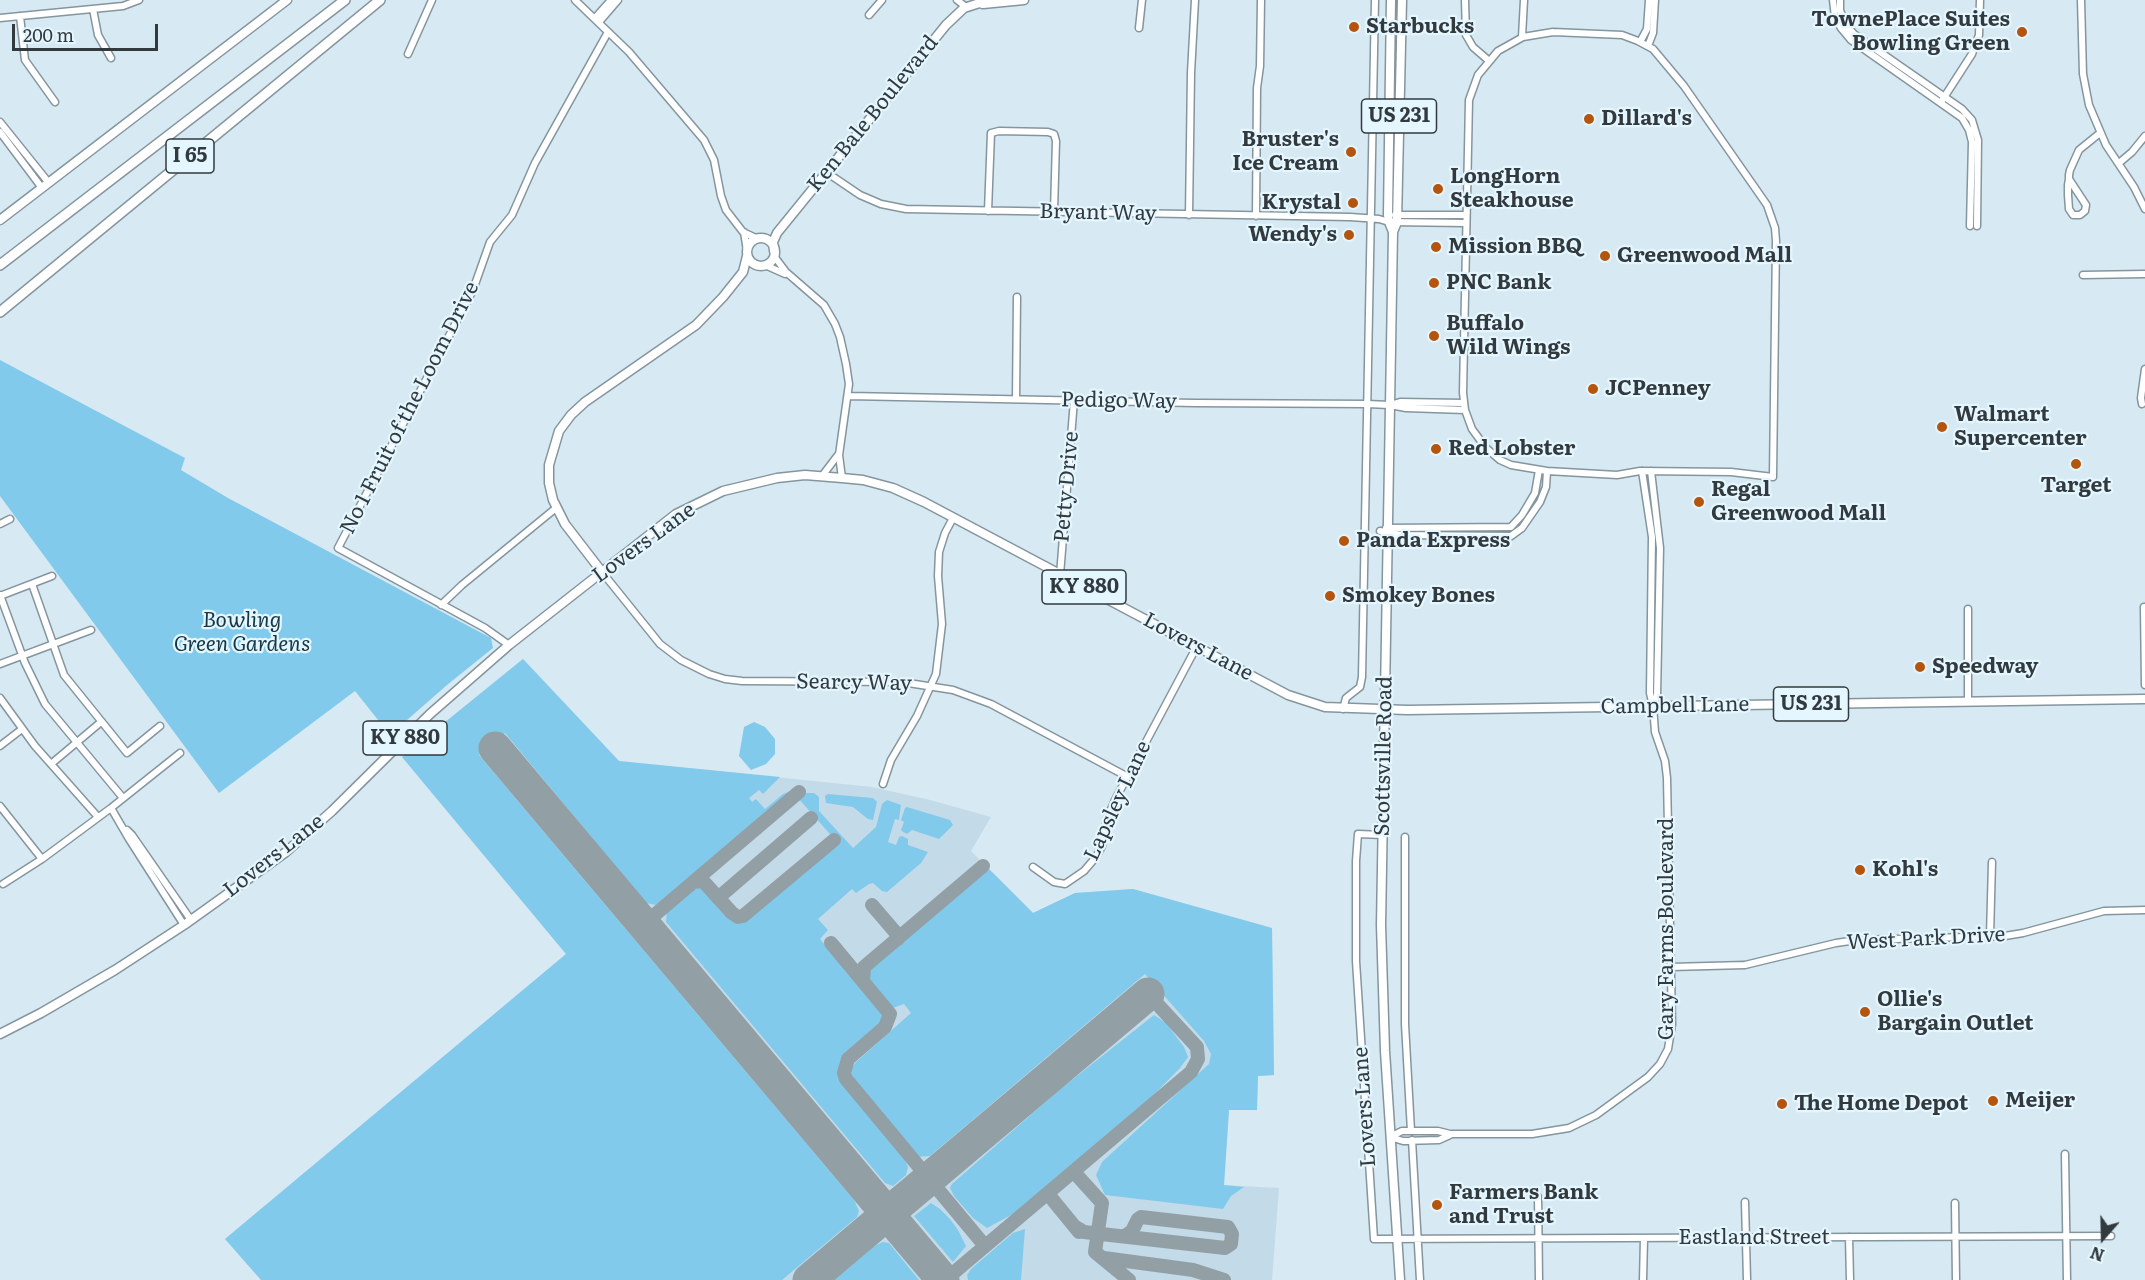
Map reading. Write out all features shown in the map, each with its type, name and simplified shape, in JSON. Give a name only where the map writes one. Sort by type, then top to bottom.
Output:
[{"type":"highway","name":"I 65","points":[[0,265],[345,0]]},
{"type":"highway","name":"I 65","points":[[0,312],[380,0]]},
{"type":"main road","points":[[0,220],[287,0]]},
{"type":"main road","name":"Ken Bale Boulevard","points":[[774,254],[773,242],[777,233],[946,25],[971,4],[990,0]]},
{"type":"main road","points":[[971,4],[1024,0]]},
{"type":"main road","name":"Scottsville Road","points":[[1391,0],[1393,232],[1382,980],[1400,1280]]},
{"type":"main road","name":"Scottsville Road","points":[[1393,218],[1402,0]]},
{"type":"main road","name":"Ken Bale Boulevard","points":[[602,572],[565,524],[556,508],[549,483],[549,465],[559,431],[585,402],[696,325],[743,272],[751,243],[777,233]]},
{"type":"main road","points":[[743,272],[751,267],[769,263],[774,254],[771,243],[761,239]]},
{"type":"main road","points":[[747,253],[752,263],[763,266]]},
{"type":"main road","name":"Lovers Lane","points":[[0,1034],[114,970],[188,922],[286,852],[332,811],[430,714],[509,645],[676,514],[723,490],[777,478],[805,475],[863,480],[893,488],[924,502],[1288,695],[1325,707],[1385,710]]},
{"type":"main road","name":"Campbell Lane","points":[[1385,710],[2145,699]]},
{"type":"street","points":[[0,18],[123,6],[139,0]]},
{"type":"street","points":[[408,54],[432,0]]},
{"type":"street","points":[[575,0],[629,52],[704,140],[714,160],[720,196],[726,210],[743,232],[747,253]]},
{"type":"street","points":[[597,20],[611,0]]},
{"type":"street","points":[[597,20],[618,0]]},
{"type":"street","points":[[869,15],[882,0]]},
{"type":"street","points":[[957,0],[971,4]]},
{"type":"street","points":[[1188,214],[1195,0]]},
{"type":"street","points":[[1256,216],[1257,88],[1260,66],[1261,0]]},
{"type":"street","points":[[1343,709],[1346,698],[1358,691],[1362,683],[1369,218],[1375,0]]},
{"type":"street","points":[[1465,0],[1466,35],[1473,47],[1488,60]]},
{"type":"street","points":[[1522,37],[1524,0]]},
{"type":"street","points":[[1640,42],[1647,29],[1649,0]]},
{"type":"street","points":[[1648,46],[1653,33],[1655,0]]},
{"type":"street","points":[[1833,0],[1835,17],[1840,28],[1943,99],[1962,109],[1971,120],[1978,140],[1973,226]]},
{"type":"street","points":[[1840,0],[1840,10],[1850,34]]},
{"type":"street","points":[[1943,99],[1972,54],[1979,35],[1980,0]]},
{"type":"street","points":[[2081,0],[2084,84],[2089,105],[2100,132],[2145,209]]},
{"type":"street","points":[[1138,28],[1140,2]]},
{"type":"street","points":[[93,9],[98,35],[111,58]]},
{"type":"street","points":[[20,16],[25,60],[55,102]]},
{"type":"street","name":"No 1 Fruit of the Loom Drive","points":[[509,645],[494,633],[338,548],[472,290],[490,242],[512,215],[535,163],[608,32]]},
{"type":"street","points":[[1550,32],[1606,34],[1622,36],[1648,46],[1676,74],[1765,201],[1775,228],[1776,256],[1773,477],[1731,472],[1642,471],[1617,475],[1539,470],[1511,465],[1495,456],[1475,434],[1465,406],[1469,100],[1474,82],[1488,60],[1506,45],[1522,37],[1550,32]]},
{"type":"street","points":[[0,122],[45,185]]},
{"type":"street","points":[[988,211],[991,133],[999,130],[1054,134],[1056,141],[1054,211]]},
{"type":"street","points":[[0,132],[45,185]]},
{"type":"street","points":[[2068,179],[2085,205],[2085,211],[2080,215],[2073,215],[2069,209],[2068,179],[2081,146],[2100,132]]},
{"type":"street","points":[[2119,164],[2145,136]]},
{"type":"street","name":"Bryant Way","points":[[826,172],[851,190],[887,205],[915,209],[1379,219],[1466,215]]},
{"type":"street","name":"Bryant Way","points":[[1393,218],[1466,223]]},
{"type":"street","points":[[743,232],[761,239]]},
{"type":"street","points":[[774,254],[794,279]]},
{"type":"street","points":[[763,266],[774,268],[794,279],[819,300],[835,324],[846,364],[849,396],[839,455],[842,478]]},
{"type":"street","points":[[2083,275],[2145,274]]},
{"type":"street","points":[[1016,399],[1017,297]]},
{"type":"street","points":[[2142,404],[2145,369]]},
{"type":"street","name":"Pedigo Way","points":[[849,396],[1390,405],[1400,402],[1465,406]]},
{"type":"street","name":"Petty Drive","points":[[1060,574],[1074,400]]},
{"type":"street","points":[[822,476],[839,455]]},
{"type":"street","points":[[1388,530],[1506,529],[1511,527],[1537,490],[1539,470]]},
{"type":"street","points":[[1388,530],[1511,536],[1522,528],[1540,502],[1546,487],[1547,471]]},
{"type":"street","points":[[1642,471],[1652,537],[1650,693],[1653,706]]},
{"type":"street","points":[[1652,471],[1660,548],[1657,696],[1653,706]]},
{"type":"street","points":[[441,605],[556,508]]},
{"type":"street","points":[[883,784],[891,759],[911,727],[937,670],[942,616],[938,576],[939,552],[953,518]]},
{"type":"street","points":[[0,524],[10,519]]},
{"type":"street","name":"Searcy Way","points":[[602,572],[667,650],[694,668],[716,677],[742,681],[880,682],[931,685],[961,692],[991,704],[1128,777]]},
{"type":"street","points":[[52,576],[0,596],[22,655],[45,704],[123,798]]},
{"type":"street","points":[[32,584],[64,675],[127,753],[160,726]]},
{"type":"street","points":[[2144,607],[2145,685]]},
{"type":"street","points":[[1968,609],[1968,702]]},
{"type":"street","points":[[0,664],[91,630]]},
{"type":"street","name":"Lapsley Lane","points":[[1033,867],[1054,882],[1061,884],[1070,882],[1084,871],[1100,851],[1109,813],[1197,646]]},
{"type":"street","points":[[0,698],[22,729],[98,817]]},
{"type":"street","name":"Gary Farms Boulevard","points":[[1390,1137],[1402,1131],[1438,1131],[1450,1134],[1541,1133],[1560,1130],[1587,1120],[1642,1082],[1660,1064],[1670,1040],[1671,967],[1667,778],[1665,760],[1655,732],[1653,706]]},
{"type":"street","points":[[51,764],[101,722]]},
{"type":"street","points":[[0,746],[22,729]]},
{"type":"street","points":[[3,884],[42,859],[111,808],[180,753]]},
{"type":"street","points":[[0,806],[42,859]]},
{"type":"street","points":[[111,808],[129,839],[188,922]]},
{"type":"street","name":"Lovers Lane","points":[[1383,835],[1358,834],[1356,961],[1374,1239],[1397,1240]]},
{"type":"street","points":[[1405,837],[1405,1024],[1411,1131]]},
{"type":"street","points":[[1990,936],[1992,861]]},
{"type":"street","name":"West Park Drive","points":[[1671,967],[1745,965],[1857,940],[2023,933],[2104,911],[2145,910]]},
{"type":"street","name":"Gary Farms Boulevard","points":[[1390,1137],[1403,1141],[1439,1140],[1450,1134]]},
{"type":"street","points":[[1412,1140],[1420,1280]]},
{"type":"street","points":[[2065,1154],[2067,1280]]},
{"type":"street","points":[[1538,1197],[1539,1280]]},
{"type":"street","points":[[1745,1202],[1747,1280]]},
{"type":"street","points":[[1955,1203],[1956,1280]]},
{"type":"street","name":"Eastland Street","points":[[1397,1240],[2111,1236]]},
{"type":"street","points":[[1849,1237],[1850,1280]]},
{"type":"street","points":[[1643,1280],[1644,1239]]},
{"type":"shaded area","points":[[523,659],[619,761],[872,787],[991,817],[971,851],[1033,913],[1075,893],[1133,889],[1272,928],[1274,1075],[1258,1076],[1257,1110],[1229,1110],[1224,1185],[1279,1188],[1272,1280],[261,1280],[225,1239],[566,954],[402,757]]},
{"type":"green space","name":"Bowling Green Gardens","points":[[0,360],[185,458],[181,470],[228,498],[491,638],[493,648],[390,735],[355,691],[219,793],[0,496]]},
{"type":"green space","points":[[523,659],[619,761],[780,777],[763,794],[759,790],[749,798],[752,802],[756,799],[765,809],[783,794],[794,792],[746,834],[743,833],[656,905],[646,903],[505,733],[479,755],[854,1200],[859,1211],[857,1217],[782,1280],[261,1280],[225,1239],[566,954],[402,757]]},
{"type":"green space","points":[[754,722],[765,727],[775,739],[775,754],[766,764],[751,770],[739,756],[744,727]]},
{"type":"green space","points":[[805,793],[814,793],[819,797],[819,811],[853,848],[876,827],[882,804],[887,800],[901,805],[899,820],[895,819],[888,842],[896,845],[899,837],[902,836],[908,839],[908,845],[928,852],[921,863],[887,892],[882,891],[873,883],[856,893],[852,889],[818,919],[828,930],[820,939],[880,1009],[882,1016],[880,1023],[846,1052],[840,1061],[838,1074],[842,1084],[905,1160],[908,1167],[906,1175],[893,1186],[885,1183],[666,922],[667,909],[697,887],[704,887],[733,918],[739,921],[837,842],[798,798]]},
{"type":"green space","points":[[828,794],[873,798],[877,802],[873,820],[868,819],[853,807],[826,803],[825,796]]},
{"type":"green space","points":[[907,807],[950,820],[953,825],[939,839],[912,830],[907,834],[901,830],[904,822],[901,820]]},
{"type":"green space","points":[[988,868],[1033,913],[1075,893],[1133,889],[1272,928],[1274,1075],[1258,1076],[1257,1110],[1229,1110],[1224,1185],[1244,1187],[1231,1196],[1223,1209],[1105,1195],[1096,1175],[1102,1162],[1209,1064],[1211,1054],[1204,1041],[1145,974],[930,1156],[917,1157],[854,1081],[851,1071],[855,1063],[911,1013],[904,1004],[893,1008],[886,1004],[869,984],[868,970]]},
{"type":"green space","points":[[1154,1015],[1166,1023],[1184,1047],[1188,1057],[1180,1068],[1130,1119],[1013,1214],[987,1228],[973,1218],[954,1196],[950,1188],[952,1184],[1058,1091]]},
{"type":"green space","points":[[931,1203],[950,1219],[966,1246],[953,1262],[914,1216]]},
{"type":"green space","points":[[1025,1229],[1021,1280],[968,1280],[967,1275],[971,1269],[1013,1233]]},
{"type":"green space","points":[[883,1242],[889,1243],[919,1280],[834,1280],[876,1245]]},
{"type":"taxiway","points":[[644,924],[799,792]]},
{"type":"taxiway","points":[[718,898],[811,818]]},
{"type":"taxiway","points":[[693,882],[703,881],[732,913],[738,917],[743,916],[834,840]]},
{"type":"taxiway","points":[[863,981],[864,967],[983,866]]},
{"type":"taxiway","points":[[872,905],[896,933],[898,939]]},
{"type":"taxiway","points":[[831,943],[890,1014],[885,1027],[848,1059],[844,1073],[846,1079],[985,1246]]},
{"type":"taxiway","points":[[945,1280],[1191,1072],[1198,1059],[1197,1047],[1148,994]]},
{"type":"taxiway","points":[[1074,1172],[1102,1203],[1095,1252],[1129,1280]]},
{"type":"taxiway","points":[[1048,1194],[1079,1232]]},
{"type":"taxiway","points":[[1074,1226],[1084,1232],[1225,1248],[1231,1244],[1232,1234],[1228,1227],[1141,1217],[1132,1231],[1125,1236]]},
{"type":"taxiway","points":[[1104,1258],[1193,1270],[1224,1280]]},
{"type":"runway","points":[[495,748],[943,1280]]},
{"type":"runway","points":[[809,1280],[1148,994]]},
{"type":"place","name":"Starbucks","points":[[1354,27]]},
{"type":"place","name":"TownePlace Suites Bowling Green","points":[[2022,32]]},
{"type":"place","name":"Dillard's","points":[[1589,119]]},
{"type":"place","name":"Bruster's Ice Cream","points":[[1351,152]]},
{"type":"place","name":"LongHorn Steakhouse","points":[[1438,189]]},
{"type":"place","name":"Krystal","points":[[1353,203]]},
{"type":"place","name":"Wendy's","points":[[1349,235]]},
{"type":"place","name":"Mission BBQ","points":[[1436,247]]},
{"type":"place","name":"Greenwood Mall","points":[[1605,256]]},
{"type":"place","name":"PNC Bank","points":[[1434,283]]},
{"type":"place","name":"Buffalo Wild Wings","points":[[1434,336]]},
{"type":"place","name":"JCPenney","points":[[1593,389]]},
{"type":"place","name":"Walmart Supercenter","points":[[1942,427]]},
{"type":"place","name":"Red Lobster","points":[[1436,449]]},
{"type":"place","name":"Target","points":[[2076,464]]},
{"type":"place","name":"Regal Greenwood Mall","points":[[1699,502]]},
{"type":"place","name":"Panda Express","points":[[1344,541]]},
{"type":"place","name":"Smokey Bones","points":[[1330,596]]},
{"type":"place","name":"Speedway","points":[[1920,667]]},
{"type":"place","name":"Kohl's","points":[[1860,870]]},
{"type":"place","name":"Ollie's Bargain Outlet","points":[[1865,1012]]},
{"type":"place","name":"Meijer","points":[[1993,1101]]},
{"type":"place","name":"The Home Depot","points":[[1782,1104]]},
{"type":"place","name":"Farmers Bank and Trust","points":[[1437,1205]]}]
